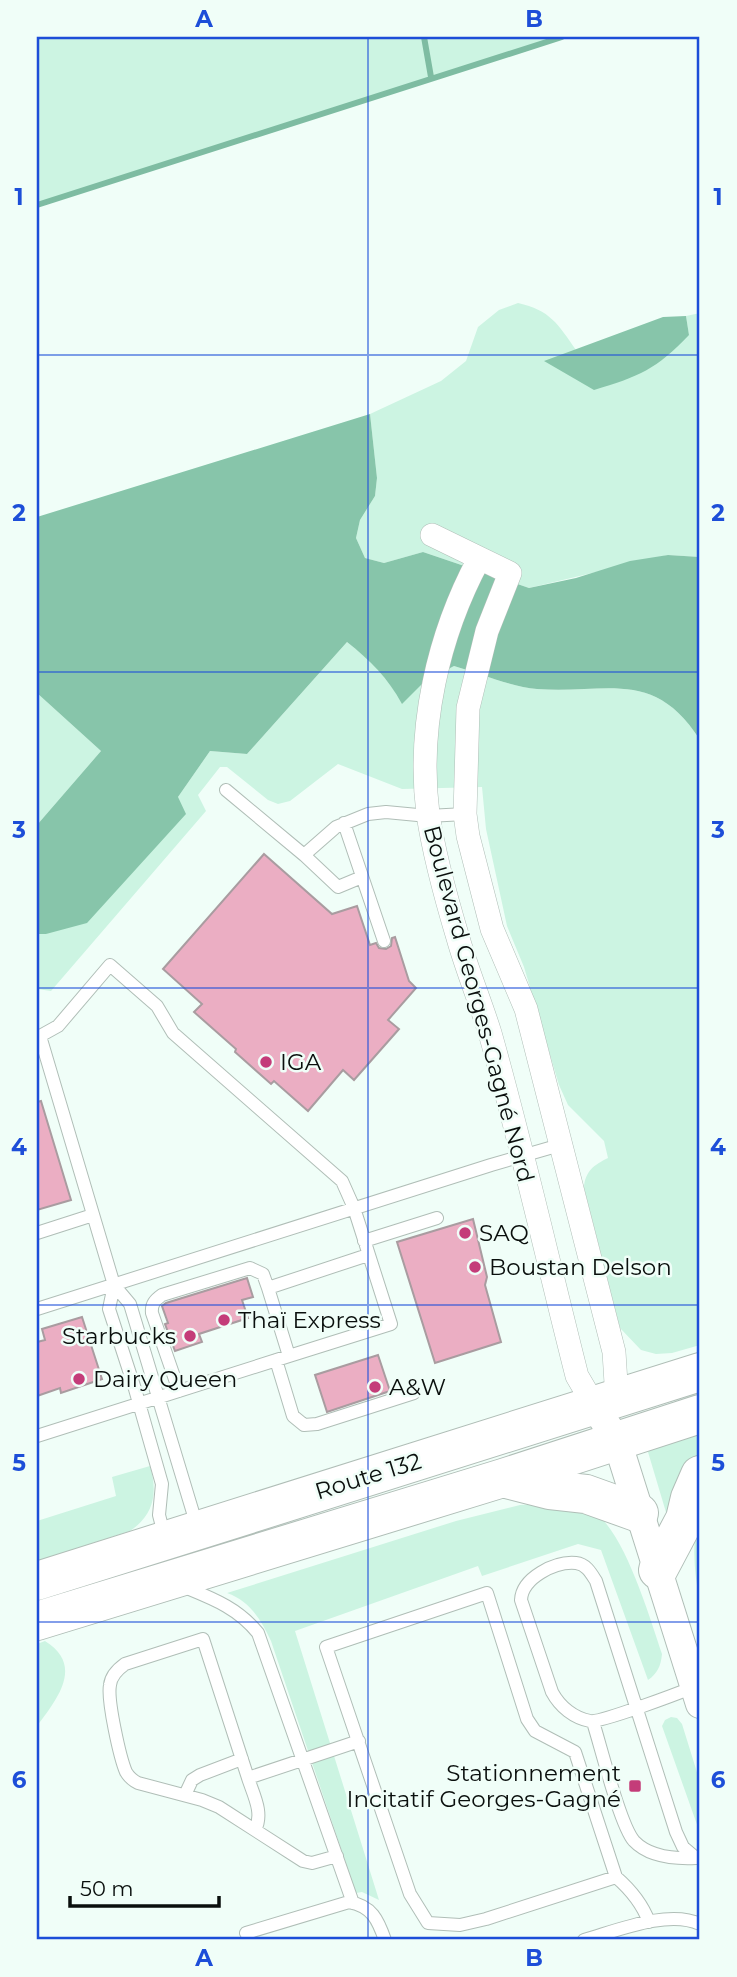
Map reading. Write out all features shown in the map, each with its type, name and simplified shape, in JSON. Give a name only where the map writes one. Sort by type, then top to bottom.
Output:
[{"type":"highway","name":"Route 132","points":[[37,1581],[700,1373]]},
{"type":"highway","name":"Route 132","points":[[37,1621],[700,1415]]},
{"type":"highway","points":[[658,1570],[685,1519],[700,1475]]},
{"type":"highway","points":[[503,1478],[550,1490],[586,1494],[639,1513]]},
{"type":"street","points":[[432,535],[479,559]]},
{"type":"street","name":"Boulevard Georges-Gagné Nord","points":[[479,559],[510,573],[487,631],[468,708],[465,814],[468,836],[489,919],[526,1009],[614,1352],[605,1402],[578,1376],[489,1032],[458,939],[428,816],[426,754],[432,698],[448,628],[479,559]]},
{"type":"street","points":[[605,1402],[697,1696]]},
{"type":"lane","points":[[226,790],[338,887],[362,877]]},
{"type":"lane","points":[[304,855],[323,836],[344,823],[368,814],[465,814]]},
{"type":"lane","points":[[344,823],[384,941]]},
{"type":"lane","points":[[38,1431],[158,1398],[391,1324],[354,1208],[342,1181],[173,1033],[157,1006],[110,965],[58,1026],[39,1030],[43,1070],[114,1285],[130,1304],[158,1398],[182,1535]]},
{"type":"lane","points":[[37,1309],[560,1145]]},
{"type":"lane","points":[[37,1233],[93,1215]]},
{"type":"lane","points":[[364,1241],[437,1218]]},
{"type":"lane","points":[[268,1288],[368,1255]]},
{"type":"lane","points":[[179,1391],[152,1313],[155,1300],[162,1295],[250,1268],[263,1274],[268,1288],[291,1410],[297,1421],[304,1425],[317,1424],[414,1394]]},
{"type":"lane","points":[[114,1285],[109,1309],[162,1484],[159,1515],[182,1535]]},
{"type":"lane","points":[[697,1696],[636,1707],[593,1722],[569,1712],[556,1699],[522,1605],[523,1588],[543,1572],[576,1563],[591,1572],[636,1707],[679,1842],[698,1857]]},
{"type":"lane","points":[[168,1581],[228,1605],[258,1633],[353,1903]]},
{"type":"lane","points":[[616,1877],[486,1919],[460,1925],[428,1923],[410,1894],[326,1647],[487,1593],[527,1720],[536,1731],[575,1752],[616,1877],[633,1892],[645,1910],[649,1922]]},
{"type":"lane","points":[[255,1830],[258,1807],[203,1639],[125,1664],[114,1675],[110,1694],[127,1773],[138,1783],[219,1807],[303,1861],[312,1863],[337,1856]]},
{"type":"lane","points":[[593,1722],[632,1838],[641,1847],[659,1855],[698,1857]]},
{"type":"lane","points":[[248,1778],[359,1741]]},
{"type":"lane","points":[[185,1796],[192,1780],[200,1774],[242,1759]]},
{"type":"lane","points":[[246,1933],[342,1903],[353,1903],[373,1912],[386,1940]]},
{"type":"lane","points":[[584,1940],[649,1922],[682,1919],[700,1924]]},
{"type":"green space","points":[[37,37],[561,37],[37,205]]},
{"type":"green space","points":[[518,303],[546,314],[576,350],[545,362],[689,335],[686,316],[700,313],[700,557],[668,555],[529,588],[423,552],[384,563],[365,558],[356,538],[360,520],[375,496],[377,478],[370,414],[441,381],[466,361],[478,327],[499,310]]},
{"type":"green space","points":[[686,316],[689,335],[667,356],[635,376],[594,390],[544,361],[663,317]]},
{"type":"green space","points":[[370,414],[377,478],[375,496],[360,520],[356,538],[365,558],[384,563],[423,552],[529,588],[576,578],[630,561],[668,555],[700,557],[700,740],[683,717],[665,702],[647,694],[608,688],[527,688],[454,666],[424,682],[402,704],[378,670],[347,642],[247,754],[210,751],[178,797],[186,814],[87,923],[37,934],[37,825],[101,751],[37,693],[37,517]]},
{"type":"green space","points":[[347,642],[372,662],[394,690],[424,682],[454,666],[527,688],[628,689],[665,702],[683,717],[700,740],[700,1345],[672,1353],[656,1354],[641,1350],[620,1328],[584,1188],[591,1169],[608,1158],[604,1141],[568,1105],[559,1085],[524,967],[507,926],[486,829],[482,787],[402,789],[338,764],[290,801],[278,804],[268,800],[227,767],[220,767],[198,795],[206,811],[51,991],[37,989],[37,934],[46,934],[178,797],[210,751],[247,754]]},
{"type":"green space","points":[[37,693],[101,751],[37,825]]},
{"type":"green space","points":[[700,1431],[700,1458],[668,1519],[648,1452],[651,1447]]},
{"type":"green space","points":[[150,1466],[154,1494],[149,1511],[138,1525],[130,1531],[37,1561],[37,1521],[116,1496],[112,1477]]},
{"type":"green space","points":[[558,1503],[595,1513],[619,1543],[636,1581],[662,1654],[658,1669],[648,1680],[601,1550],[578,1544],[482,1576],[478,1566],[295,1631],[379,1900],[362,1892],[356,1893],[271,1641],[254,1612],[235,1596],[227,1593],[456,1521],[520,1505]]},
{"type":"green space","points":[[700,1511],[700,1603],[694,1557]]},
{"type":"green space","points":[[45,1641],[57,1650],[63,1660],[64,1682],[53,1704],[37,1726],[37,1644]]},
{"type":"green space","points":[[677,1718],[682,1724],[700,1782],[700,1833],[662,1726],[665,1720]]},
{"type":"building","points":[[264,854],[332,914],[357,906],[370,945],[376,943],[379,948],[386,949],[391,946],[392,938],[395,937],[409,981],[416,988],[388,1020],[399,1029],[354,1080],[343,1070],[308,1111],[274,1081],[271,1084],[194,1012],[202,1004],[163,969]]},
{"type":"building","points":[[41,1101],[71,1200],[37,1210],[37,1102]]},
{"type":"building","points":[[473,1219],[487,1277],[485,1285],[501,1342],[435,1363],[397,1242]]},
{"type":"building","points":[[247,1278],[253,1297],[242,1300],[248,1318],[199,1334],[202,1342],[175,1351],[165,1324],[168,1323],[162,1306]]},
{"type":"building","points":[[82,1317],[102,1379],[61,1393],[60,1388],[37,1396],[37,1342],[45,1340],[42,1329]]},
{"type":"building","points":[[378,1355],[390,1391],[327,1412],[315,1375]]},
{"type":"waterway","points":[[424,37],[431,77]]},
{"type":"waterway","points":[[37,205],[562,37]]},
{"type":"place","name":"IGA","points":[[266,1062]]},
{"type":"place","name":"SAQ","points":[[465,1233]]},
{"type":"place","name":"Boustan Delson","points":[[475,1267]]},
{"type":"place","name":"Thaï Express","points":[[224,1320]]},
{"type":"place","name":"Starbucks","points":[[190,1336]]},
{"type":"place","name":"Dairy Queen","points":[[79,1379]]},
{"type":"place","name":"A&W","points":[[375,1387]]},
{"type":"place","name":"Stationnement Incitatif Georges-Gagné","points":[[635,1786]]}]
